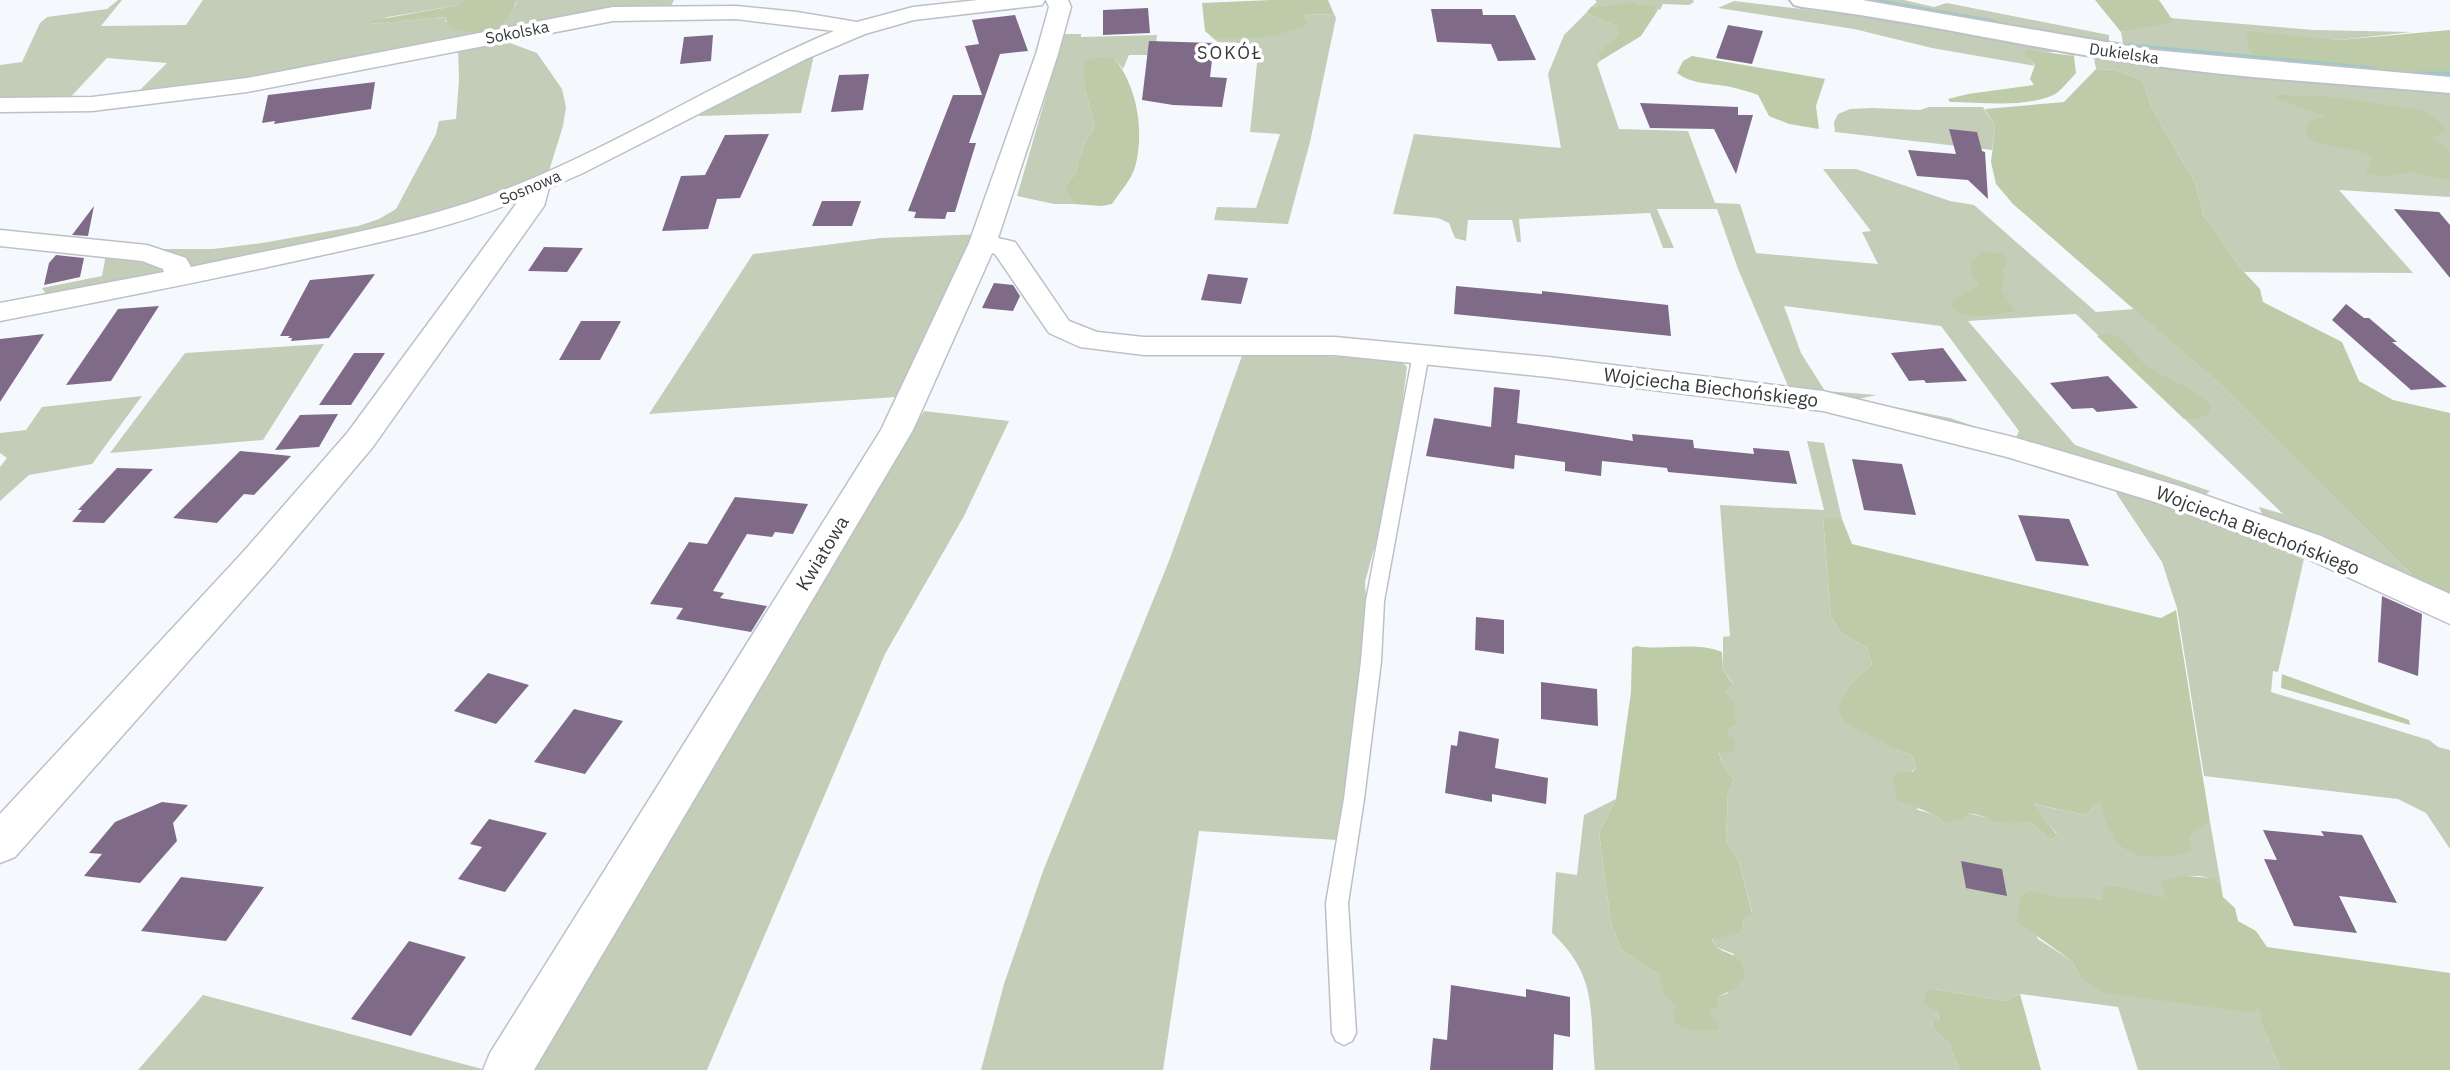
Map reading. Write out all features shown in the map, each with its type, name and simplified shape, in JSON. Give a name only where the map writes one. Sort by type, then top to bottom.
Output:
[{"type":"main road","name":"Dukielska","points":[[1802,0],[1886,10],[2083,48],[2152,58],[2450,85]]},
{"type":"street","name":"Sokolska","points":[[0,105],[92,104],[247,85],[613,14],[682,5],[822,21],[857,29],[913,14],[1034,0]]},
{"type":"street","name":"Kwiatowa","points":[[506,1070],[897,430],[983,243],[1050,45],[1060,7],[1057,0]]},
{"type":"street","name":"Sosnowa","points":[[0,312],[179,278],[399,230],[475,209],[574,169],[808,49],[857,29]]},
{"type":"street","points":[[0,844],[257,560],[360,440],[531,206],[537,185]]},
{"type":"street","points":[[0,238],[146,253],[176,264],[179,278]]},
{"type":"street","name":"Wojciecha Biechońskiego","points":[[983,243],[1005,248],[1059,327],[1091,341],[1144,346],[1335,346],[1823,401],[2013,449],[2167,494],[2309,545],[2450,610]]},
{"type":"lane","points":[[1344,1033],[1337,903],[1359,758],[1371,661],[1375,601],[1420,354]]},
{"type":"green space","points":[[122,0],[101,26],[186,25],[203,0],[464,0],[461,5],[388,17],[370,24],[392,24],[445,17],[446,22],[515,6],[517,0],[674,0],[670,8],[239,84],[132,98],[167,63],[107,58],[66,102],[0,104],[0,65],[22,62],[40,23],[47,17],[107,9]]},
{"type":"green space","points":[[464,0],[517,0],[505,21],[480,33],[448,25],[445,17],[370,24],[370,21],[460,5]]},
{"type":"green space","points":[[1328,0],[1334,14],[1304,15],[1309,24],[1275,36],[1214,39],[1205,31],[1202,3]]},
{"type":"green space","points":[[1595,0],[1694,2],[1689,5],[1663,4],[1660,10],[1636,4],[1591,7],[1597,2]]},
{"type":"green space","points":[[1862,0],[1904,0],[1934,7],[1947,3],[2109,35],[2109,46]]},
{"type":"green space","points":[[2095,0],[2159,0],[2174,22],[2121,32]]},
{"type":"green space","points":[[1734,1],[1905,21],[2074,54],[2074,56],[2056,52],[2025,54],[2035,66],[1932,48],[1854,29],[1718,8]]},
{"type":"green space","points":[[1626,3],[1655,6],[1658,10],[1641,36],[1600,61],[1598,54],[1619,33],[1618,27],[1586,13],[1591,7]]},
{"type":"green space","points":[[1586,13],[1618,27],[1620,32],[1599,54],[1600,61],[1597,64],[1619,129],[1688,131],[1715,203],[1740,204],[1756,253],[1878,264],[1862,232],[1871,231],[1823,169],[1856,169],[1950,201],[1974,205],[2096,312],[2134,309],[2223,387],[2419,582],[2263,516],[2259,507],[2283,514],[2076,314],[1968,321],[2075,445],[2210,491],[2204,496],[1878,406],[1950,418],[2015,440],[2019,431],[1941,326],[1784,306],[1801,353],[1825,391],[1877,395],[1854,400],[1791,393],[1738,269],[1717,209],[1657,209],[1674,248],[1663,248],[1650,213],[1519,219],[1521,242],[1517,242],[1512,220],[1468,220],[1466,241],[1455,238],[1449,223],[1438,218],[1393,214],[1414,134],[1561,148],[1548,74],[1564,35]]},
{"type":"green space","points":[[1334,14],[1336,18],[1310,142],[1288,224],[1214,220],[1217,207],[1256,208],[1280,134],[1250,132],[1259,44],[1218,42],[1214,39],[1309,24],[1304,15]]},
{"type":"green space","points":[[2170,18],[2314,30],[2412,32],[2339,40],[2246,32],[2450,75],[2450,79],[2124,49],[2121,32],[2173,21]]},
{"type":"green space","points":[[2450,30],[2450,75],[2264,60],[2250,52],[2246,31],[2339,40]]},
{"type":"green space","points":[[1064,34],[1081,34],[1081,37],[1157,35],[1155,55],[1129,55],[1123,69],[1114,58],[1085,90],[1095,127],[1084,144],[1075,174],[1067,184],[1067,194],[1074,204],[1054,204],[1017,196]]},
{"type":"green space","points":[[502,40],[537,53],[562,89],[566,107],[563,126],[548,174],[410,223],[198,267],[155,254],[161,249],[213,249],[358,226],[379,219],[396,209],[436,134],[439,121],[456,119],[458,48]]},
{"type":"green space","points":[[2028,50],[2074,56],[2076,73],[2058,92],[2039,100],[2000,104],[1950,102],[1948,99],[2034,85],[2030,79],[2035,65],[2024,54]]},
{"type":"green space","points":[[814,55],[801,113],[699,115]]},
{"type":"green space","points":[[1692,56],[1825,79],[1816,106],[1819,129],[1789,124],[1769,116],[1758,95],[1683,77],[1677,73],[1683,61]]},
{"type":"green space","points":[[1097,57],[1114,58],[1122,69],[1133,95],[1139,124],[1138,153],[1133,172],[1112,204],[1102,206],[1074,204],[1067,194],[1067,184],[1075,174],[1084,144],[1095,127],[1085,90],[1084,62]]},
{"type":"green space","points":[[2094,58],[2213,73],[2326,82],[2341,86],[2341,83],[2450,93],[2450,197],[2339,190],[2413,273],[2244,272],[2204,216],[2195,183],[2153,110],[2142,80],[2116,70],[2096,69]]},
{"type":"green space","points":[[2096,69],[2116,70],[2142,80],[2153,110],[2195,183],[2204,216],[2244,272],[2260,289],[2263,302],[2342,342],[2359,381],[2393,400],[2450,413],[2450,597],[2419,582],[2223,387],[2013,204],[1996,184],[1991,162],[1995,126],[1985,109],[2064,102]]},
{"type":"green space","points":[[2280,95],[2333,97],[2427,111],[2446,129],[2433,138],[2450,151],[2450,180],[2409,172],[2387,177],[2366,173],[2372,156],[2321,143],[2306,136],[2307,124],[2314,119],[2327,117],[2276,98]]},
{"type":"green space","points":[[1929,107],[1983,107],[1995,126],[1992,150],[1835,132],[1834,122],[1838,114],[1850,109],[1920,110]]},
{"type":"green space","points":[[983,234],[910,396],[649,414],[753,254],[881,238]]},
{"type":"green space","points":[[1982,251],[2002,254],[2008,261],[2002,269],[2004,276],[2001,290],[2015,311],[1973,316],[1957,312],[1950,307],[1955,299],[1979,285],[1972,275],[1971,263]]},
{"type":"green space","points":[[106,254],[138,258],[171,268],[162,273],[47,296],[42,288],[102,276]]},
{"type":"green space","points":[[2107,333],[2126,343],[2139,359],[2153,370],[2203,398],[2211,405],[2209,413],[2199,419],[2184,419],[2097,336]]},
{"type":"green space","points":[[324,344],[263,440],[110,453],[185,353]]},
{"type":"green space","points":[[1243,353],[1399,359],[1407,367],[1385,509],[1365,582],[1367,615],[1353,737],[1337,840],[1199,831],[1163,1070],[981,1070],[1004,984],[1043,871],[1169,561]]},
{"type":"green space","points":[[142,396],[92,464],[29,475],[0,501],[0,467],[7,458],[0,453],[0,433],[26,430],[42,407]]},
{"type":"green space","points":[[924,411],[1009,421],[964,516],[885,654],[707,1070],[535,1070],[612,925],[696,781]]},
{"type":"green space","points":[[1807,441],[1824,443],[1842,519],[1823,519],[1831,616],[1840,632],[1867,648],[1872,664],[1853,682],[1886,743],[1912,755],[1916,767],[1912,772],[1899,772],[1918,810],[1933,814],[1945,823],[1968,813],[2008,823],[2031,822],[2046,836],[2057,834],[2033,804],[2085,815],[2099,803],[2113,836],[2190,839],[2194,829],[2210,822],[2221,885],[2207,877],[2192,876],[2162,881],[2166,899],[2113,885],[2102,900],[2036,894],[2021,897],[2021,902],[2038,939],[2072,961],[2080,977],[2103,989],[2261,1009],[2261,1023],[2281,1070],[2138,1070],[2118,1007],[2020,994],[2005,1001],[1934,989],[1939,1021],[1931,1022],[1934,1030],[1949,1043],[1959,1070],[1595,1070],[1591,1013],[1585,980],[1567,949],[1552,933],[1556,872],[1577,875],[1584,815],[1616,799],[1599,833],[1611,923],[1621,950],[1659,975],[1717,1022],[1708,1012],[1718,997],[1728,993],[1734,954],[1716,947],[1712,938],[1741,934],[1744,918],[1752,912],[1739,862],[1726,840],[1728,793],[1734,780],[1722,764],[1719,752],[1728,735],[1725,692],[1733,683],[1723,670],[1723,637],[1730,636],[1720,505],[1824,510]]},
{"type":"green space","points":[[2112,484],[2306,550],[2278,672],[2273,671],[2271,692],[2429,740],[2438,747],[2450,750],[2450,849],[2426,813],[2398,799],[2204,776],[2177,608],[2162,562]]},
{"type":"green space","points":[[1823,518],[1842,519],[1852,544],[2161,618],[2176,610],[2210,822],[2194,830],[2190,839],[2191,851],[2158,857],[2127,850],[2112,834],[2099,803],[2085,815],[2034,804],[2057,835],[2053,838],[2046,836],[2031,822],[2003,823],[1968,813],[1963,819],[1945,823],[1933,814],[1897,800],[1893,775],[1913,772],[1916,767],[1912,755],[1846,723],[1838,708],[1853,682],[1872,664],[1867,648],[1840,632],[1831,616]]},
{"type":"green space","points":[[1701,647],[1722,652],[1723,670],[1733,684],[1725,692],[1734,703],[1736,724],[1728,728],[1728,735],[1735,739],[1734,752],[1719,753],[1722,764],[1734,780],[1728,793],[1726,840],[1739,862],[1752,913],[1744,918],[1741,934],[1712,939],[1716,947],[1738,959],[1745,976],[1736,988],[1718,997],[1718,1006],[1709,1012],[1717,1022],[1718,1029],[1697,1030],[1677,1025],[1673,1014],[1677,1006],[1664,994],[1659,975],[1621,950],[1611,923],[1599,833],[1616,799],[1631,692],[1632,648]]},
{"type":"green space","points":[[2282,674],[2409,720],[2410,725],[2281,688]]},
{"type":"green space","points":[[2184,876],[2213,878],[2221,885],[2223,897],[2235,908],[2238,921],[2256,931],[2267,947],[2450,973],[2450,1070],[2281,1070],[2261,1023],[2260,1009],[2248,1012],[2106,993],[2080,977],[2072,961],[2016,921],[2021,897],[2029,891],[2057,897],[2102,900],[2104,887],[2113,885],[2165,898],[2161,881]]},
{"type":"green space","points":[[1934,989],[2005,1001],[2020,994],[2041,1070],[1959,1070],[1949,1043],[1934,1030],[1931,1021],[1939,1021],[1938,1012],[1924,1003],[1926,991]]},
{"type":"green space","points":[[203,995],[486,1070],[138,1070]]},
{"type":"building","points":[[1148,8],[1150,33],[1103,35],[1103,10]]},
{"type":"building","points":[[1431,9],[1482,9],[1483,15],[1515,15],[1536,60],[1498,61],[1491,44],[1437,42]]},
{"type":"building","points":[[1015,15],[1028,51],[1000,54],[969,143],[976,143],[955,212],[947,212],[945,219],[914,218],[916,212],[908,211],[953,95],[982,95],[965,46],[979,44],[972,20]]},
{"type":"building","points":[[1728,25],[1763,31],[1752,64],[1716,58]]},
{"type":"building","points":[[713,35],[711,61],[680,64],[684,37]]},
{"type":"building","points":[[1149,41],[1214,43],[1210,77],[1227,78],[1222,107],[1173,105],[1142,100]]},
{"type":"building","points":[[869,74],[863,110],[831,112],[839,75]]},
{"type":"building","points":[[375,82],[371,109],[274,124],[275,121],[262,123],[268,95]]},
{"type":"building","points":[[1640,103],[1738,107],[1738,115],[1753,115],[1736,174],[1714,129],[1650,128]]},
{"type":"building","points":[[1949,129],[1977,132],[1982,151],[1985,152],[1988,199],[1968,180],[1917,176],[1908,150],[1956,154]]},
{"type":"building","points":[[769,134],[740,198],[717,199],[708,229],[662,231],[681,176],[705,175],[725,135]]},
{"type":"building","points":[[822,201],[861,201],[852,226],[812,226]]},
{"type":"building","points":[[94,206],[88,236],[72,235]]},
{"type":"building","points":[[2394,209],[2439,212],[2450,225],[2450,278]]},
{"type":"building","points":[[544,247],[583,248],[567,272],[528,271]]},
{"type":"building","points":[[56,255],[84,258],[80,277],[44,285],[49,263]]},
{"type":"building","points":[[375,274],[329,338],[291,341],[292,338],[288,338],[290,336],[280,336],[310,280]]},
{"type":"building","points":[[1208,274],[1248,278],[1241,304],[1201,300]]},
{"type":"building","points":[[994,283],[1013,285],[1020,296],[1013,311],[982,308]]},
{"type":"building","points":[[1456,286],[1542,294],[1542,291],[1668,305],[1671,336],[1454,314]]},
{"type":"building","points":[[2346,304],[2364,318],[2369,318],[2397,342],[2392,342],[2447,387],[2411,390],[2332,320]]},
{"type":"building","points":[[159,306],[111,381],[66,385],[118,309]]},
{"type":"building","points":[[581,321],[621,321],[600,360],[559,360]]},
{"type":"building","points":[[44,334],[0,402],[0,339]]},
{"type":"building","points":[[1943,348],[1967,381],[1909,381],[1891,353]]},
{"type":"building","points":[[354,353],[385,353],[351,405],[319,405]]},
{"type":"building","points":[[2108,376],[2138,408],[2097,412],[2093,408],[2072,409],[2050,383]]},
{"type":"building","points":[[1494,387],[1520,390],[1517,423],[1633,441],[1632,434],[1693,440],[1694,448],[1754,454],[1753,448],[1789,451],[1797,484],[1668,472],[1667,468],[1602,461],[1601,476],[1565,471],[1565,462],[1515,455],[1514,469],[1426,456],[1434,418],[1491,427]]},
{"type":"building","points":[[338,414],[319,447],[275,450],[300,415]]},
{"type":"building","points":[[240,451],[291,456],[254,495],[244,494],[217,523],[173,518]]},
{"type":"building","points":[[1852,459],[1902,464],[1916,515],[1864,510]]},
{"type":"building","points":[[117,468],[153,469],[104,523],[72,522],[82,510],[78,510]]},
{"type":"building","points":[[735,497],[808,504],[793,534],[775,532],[772,537],[747,534],[713,591],[724,593],[720,598],[767,606],[751,632],[676,619],[683,608],[650,604],[689,542],[707,544]]},
{"type":"building","points":[[2018,515],[2069,519],[2089,566],[2036,561]]},
{"type":"building","points":[[2382,596],[2422,614],[2418,676],[2378,662]]},
{"type":"building","points":[[1476,617],[1504,620],[1504,654],[1475,650]]},
{"type":"building","points":[[488,673],[529,685],[496,724],[454,711]]},
{"type":"building","points":[[1541,682],[1597,689],[1598,726],[1541,719]]},
{"type":"building","points":[[574,709],[623,721],[585,774],[534,762]]},
{"type":"building","points":[[1459,731],[1499,739],[1495,768],[1548,778],[1546,804],[1492,794],[1492,802],[1445,793],[1451,745],[1457,746]]},
{"type":"building","points":[[162,802],[188,805],[173,823],[177,841],[140,883],[84,876],[102,854],[89,853],[115,822]]},
{"type":"building","points":[[489,819],[547,833],[505,892],[458,879],[482,847],[470,844]]},
{"type":"building","points":[[2263,830],[2324,836],[2321,831],[2362,835],[2397,903],[2339,896],[2357,933],[2294,926],[2264,859],[2277,860]]},
{"type":"building","points":[[1961,861],[2002,869],[2007,896],[1966,888]]},
{"type":"building","points":[[181,877],[264,887],[226,941],[141,931]]},
{"type":"building","points":[[409,941],[466,957],[411,1036],[351,1019]]},
{"type":"building","points":[[1451,985],[1526,997],[1526,989],[1570,997],[1570,1037],[1554,1034],[1553,1070],[1430,1070],[1433,1038],[1447,1040]]},
{"type":"waterway","points":[[1862,0],[1993,23]]},
{"type":"waterway","points":[[2129,47],[2372,70]]},
{"type":"waterway","points":[[2418,75],[2450,75]]},
{"type":"district","name":"SOKÓŁ","points":[[1230,52]]}]
